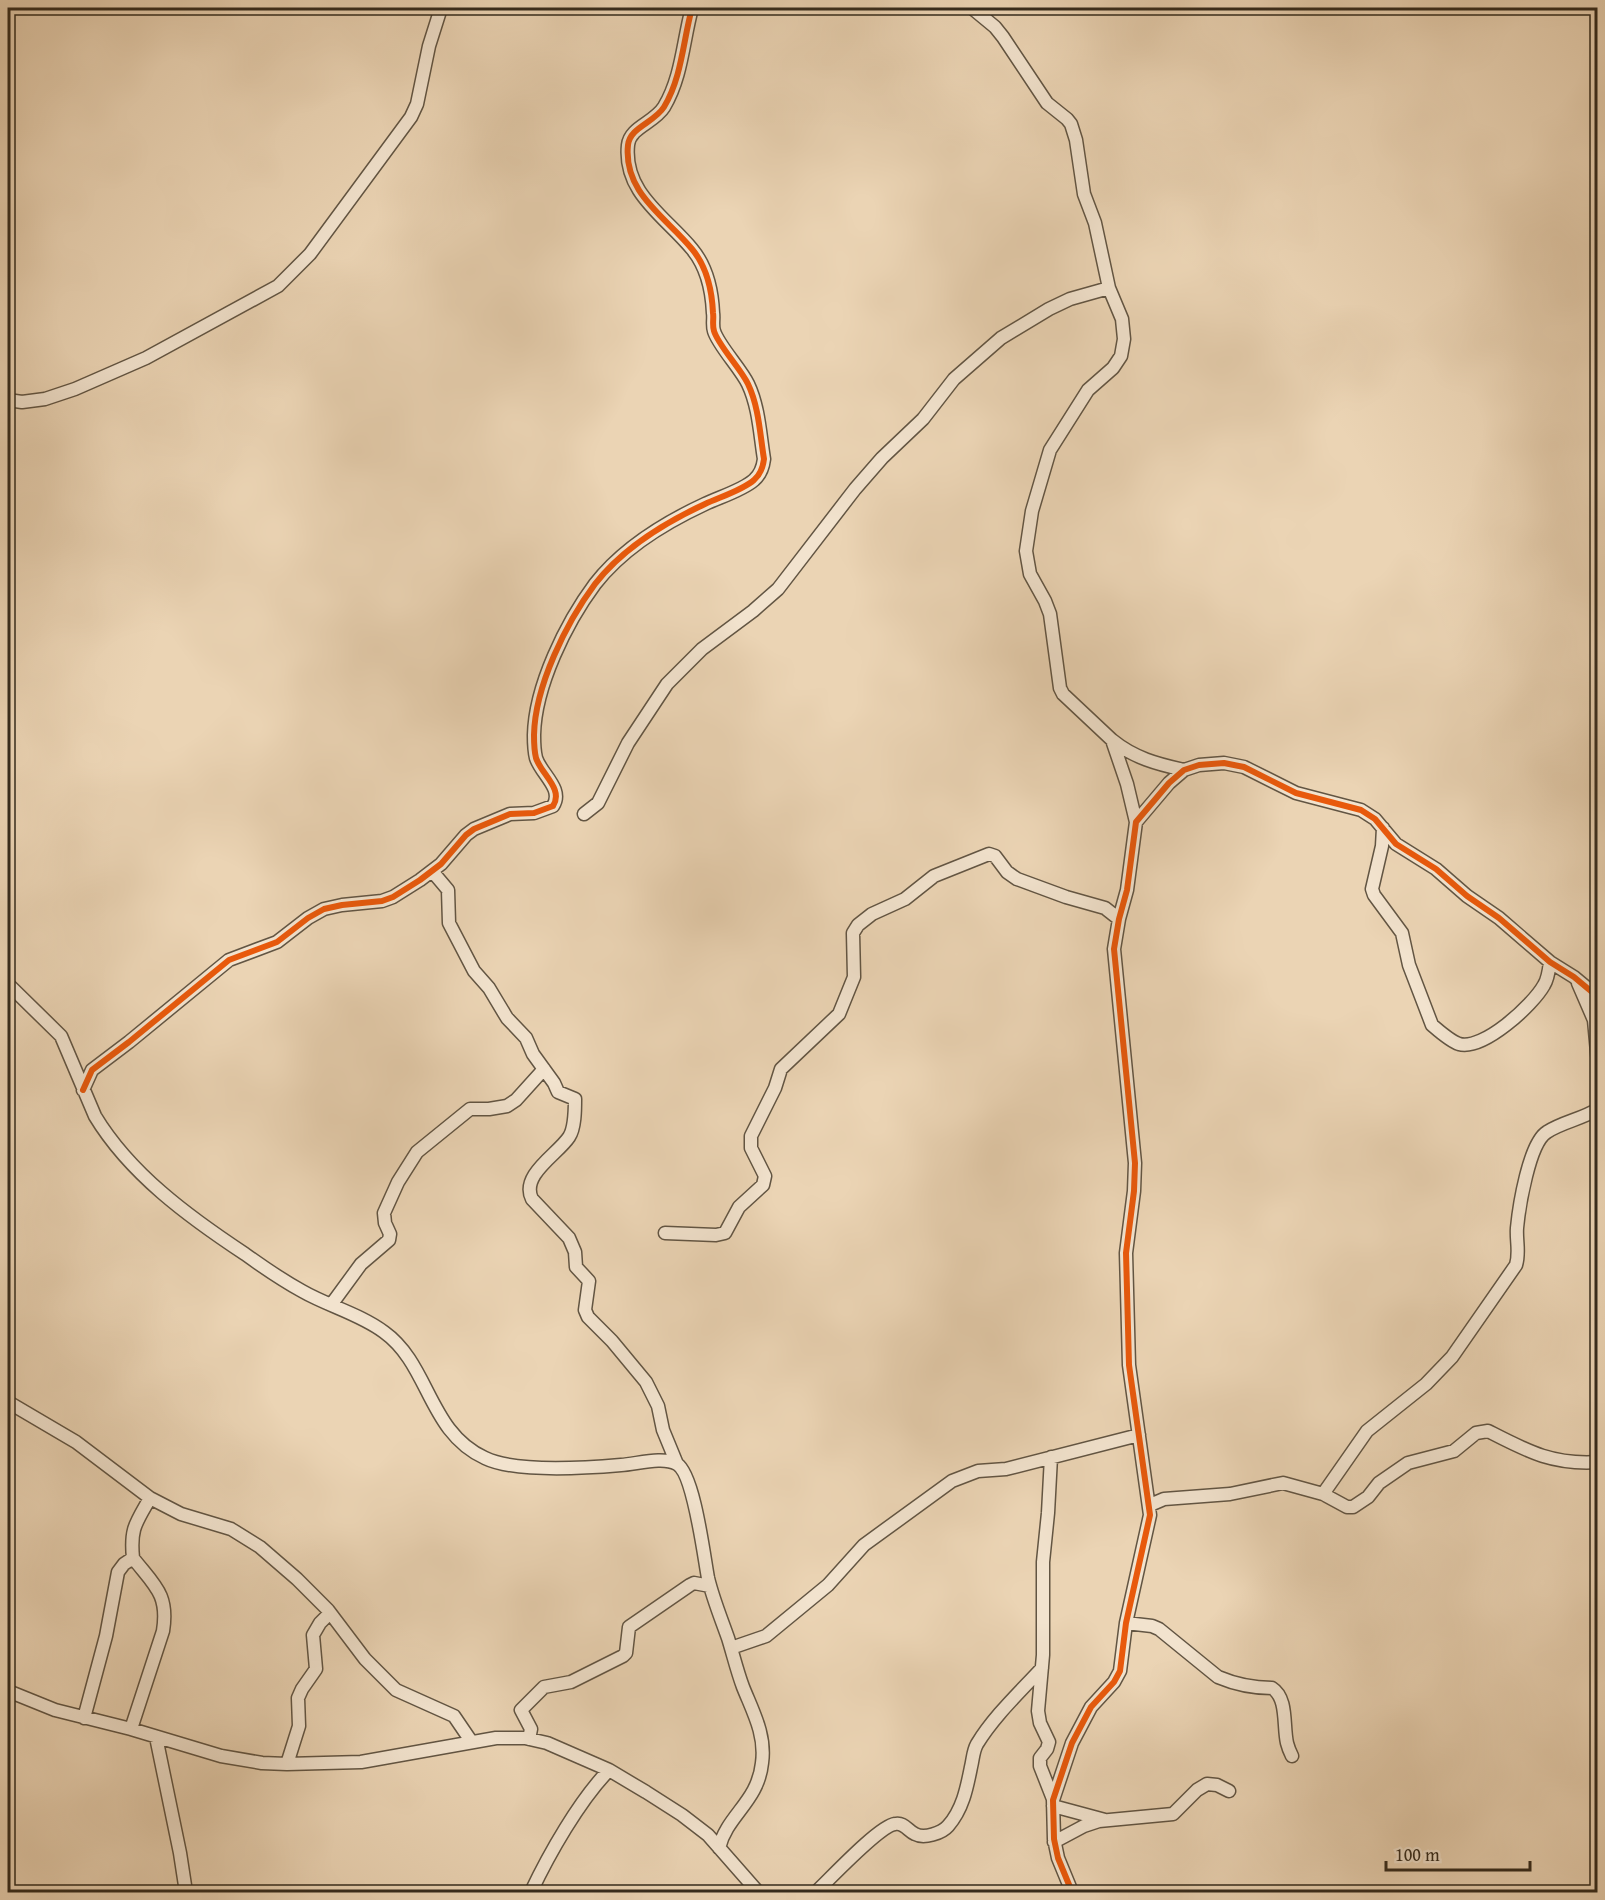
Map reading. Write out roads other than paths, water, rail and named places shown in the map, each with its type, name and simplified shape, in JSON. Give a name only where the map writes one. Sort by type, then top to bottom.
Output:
[{"type":"street","points":[[8,400],[22,402],[45,399],[75,389],[146,358],[278,286],[310,254],[411,117],[417,104],[429,46],[441,8]]},
{"type":"street","points":[[83,1090],[92,1070],[229,960],[277,942],[308,918],[324,909],[382,901],[393,897],[441,864],[466,835],[474,830],[510,814],[545,810],[553,806],[556,802],[554,788],[536,757],[534,725],[546,678],[575,614],[608,568],[668,522],[752,481],[763,468],[764,459],[755,401],[748,384],[713,329],[712,294],[705,270],[693,250],[641,195],[627,160],[631,135],[654,120],[672,92],[678,76],[692,8]]},
{"type":"street","points":[[972,8],[995,27],[1047,103],[1068,118],[1071,124],[1076,140],[1084,194],[1095,223],[1109,288],[1122,319],[1124,339],[1120,357],[1113,368],[1088,390],[1050,450],[1032,511],[1026,551],[1030,574],[1050,614],[1060,688],[1063,694],[1125,751],[1155,763],[1184,770]]},
{"type":"street","points":[[584,814],[598,803],[628,743],[667,684],[702,649],[778,590],[855,489],[882,458],[923,419],[954,379],[1001,338],[1048,309],[1070,299],[1109,288]]},
{"type":"street","points":[[1053,1803],[1072,1743],[1091,1707],[1114,1682],[1120,1671],[1126,1623],[1148,1526],[1150,1504],[1129,1365],[1126,1253],[1135,1163],[1114,950],[1127,890],[1136,822],[1127,784],[1112,740]]},
{"type":"street","points":[[1136,822],[1169,783],[1184,770],[1199,765],[1224,763],[1244,767],[1296,793],[1361,810],[1375,819],[1396,844],[1436,869],[1467,896],[1499,918],[1550,962],[1574,977],[1598,997]]},
{"type":"street","points":[[1383,828],[1382,846],[1372,889],[1374,896],[1402,933],[1409,965],[1432,1025],[1438,1031],[1460,1044],[1480,1042],[1510,1022],[1540,992],[1546,982],[1550,962]]},
{"type":"street","points":[[665,1233],[716,1235],[725,1233],[739,1207],[763,1185],[765,1176],[751,1148],[751,1136],[775,1088],[781,1069],[839,1014],[854,977],[853,933],[858,925],[872,914],[905,899],[934,876],[989,854],[995,856],[1007,872],[1017,879],[1105,908],[1119,919]]},
{"type":"street","points":[[432,871],[447,890],[449,923],[474,971],[489,988],[507,1018],[526,1038],[533,1054],[560,1094],[575,1099],[570,1136],[539,1170],[528,1192],[574,1246],[576,1267],[589,1281],[585,1310],[588,1317],[612,1341],[646,1382],[658,1406],[663,1430],[677,1464],[691,1488],[710,1586],[742,1685],[758,1720],[763,1762],[748,1802],[724,1832],[719,1848]]},
{"type":"street","points":[[1574,977],[1594,1020],[1598,1063]]},
{"type":"street","points":[[8,984],[61,1036],[83,1090],[102,1127],[123,1153],[193,1220],[302,1291],[383,1331],[398,1345],[452,1435],[465,1447],[484,1458],[515,1467],[603,1466],[664,1461],[677,1464]]},
{"type":"street","points":[[331,1305],[356,1270],[389,1240],[390,1234],[384,1213],[398,1182],[417,1152],[470,1109],[507,1106],[516,1100],[544,1069]]},
{"type":"street","points":[[1323,1494],[1367,1431],[1426,1384],[1452,1357],[1516,1264],[1519,1255],[1517,1225],[1523,1186],[1539,1139],[1546,1132],[1598,1109]]},
{"type":"street","points":[[8,1402],[76,1442],[150,1498],[181,1514],[231,1529],[251,1541],[297,1579],[330,1613],[365,1659],[396,1690],[454,1716],[471,1741]]},
{"type":"street","points":[[1150,1504],[1171,1498],[1230,1494],[1277,1483],[1292,1484],[1323,1494],[1347,1507],[1353,1507],[1368,1497],[1379,1482],[1408,1463],[1454,1451],[1481,1431],[1488,1431],[1541,1457],[1563,1462],[1598,1462]]},
{"type":"street","points":[[731,1648],[766,1636],[835,1579],[864,1545],[952,1481],[978,1472],[1006,1469],[1139,1435]]},
{"type":"street","points":[[1051,1456],[1042,1583],[1042,1668],[1039,1717],[1049,1742],[1040,1761],[1053,1803],[1054,1842],[1072,1893]]},
{"type":"street","points":[[130,1729],[166,1616],[163,1598],[133,1558],[131,1538],[135,1524],[150,1498]]},
{"type":"street","points":[[84,1718],[105,1636],[118,1572],[133,1558]]},
{"type":"street","points":[[529,1739],[531,1729],[521,1710],[538,1691],[551,1685],[571,1682],[623,1656],[626,1653],[628,1629],[631,1625],[690,1585],[710,1586]]},
{"type":"street","points":[[287,1764],[299,1726],[298,1698],[316,1669],[313,1635],[330,1613]]},
{"type":"street","points":[[1126,1623],[1159,1629],[1218,1677],[1241,1686],[1272,1688],[1276,1691],[1281,1703],[1287,1743],[1292,1756]]},
{"type":"street","points":[[816,1893],[858,1851],[889,1826],[902,1824],[916,1835],[923,1836],[943,1830],[949,1825],[965,1793],[977,1744],[995,1719],[1042,1668]]},
{"type":"street","points":[[8,1691],[55,1710],[221,1756],[262,1763],[361,1761],[496,1738],[529,1739],[547,1743],[609,1770],[682,1815],[708,1835],[758,1893]]},
{"type":"street","points":[[156,1737],[186,1893]]},
{"type":"street","points":[[531,1893],[545,1864],[597,1782],[609,1770]]},
{"type":"street","points":[[1054,1842],[1084,1826],[1106,1820],[1173,1814],[1197,1790],[1207,1784],[1217,1785],[1229,1791]]},
{"type":"street","points":[[1053,1803],[1106,1820]]}]
